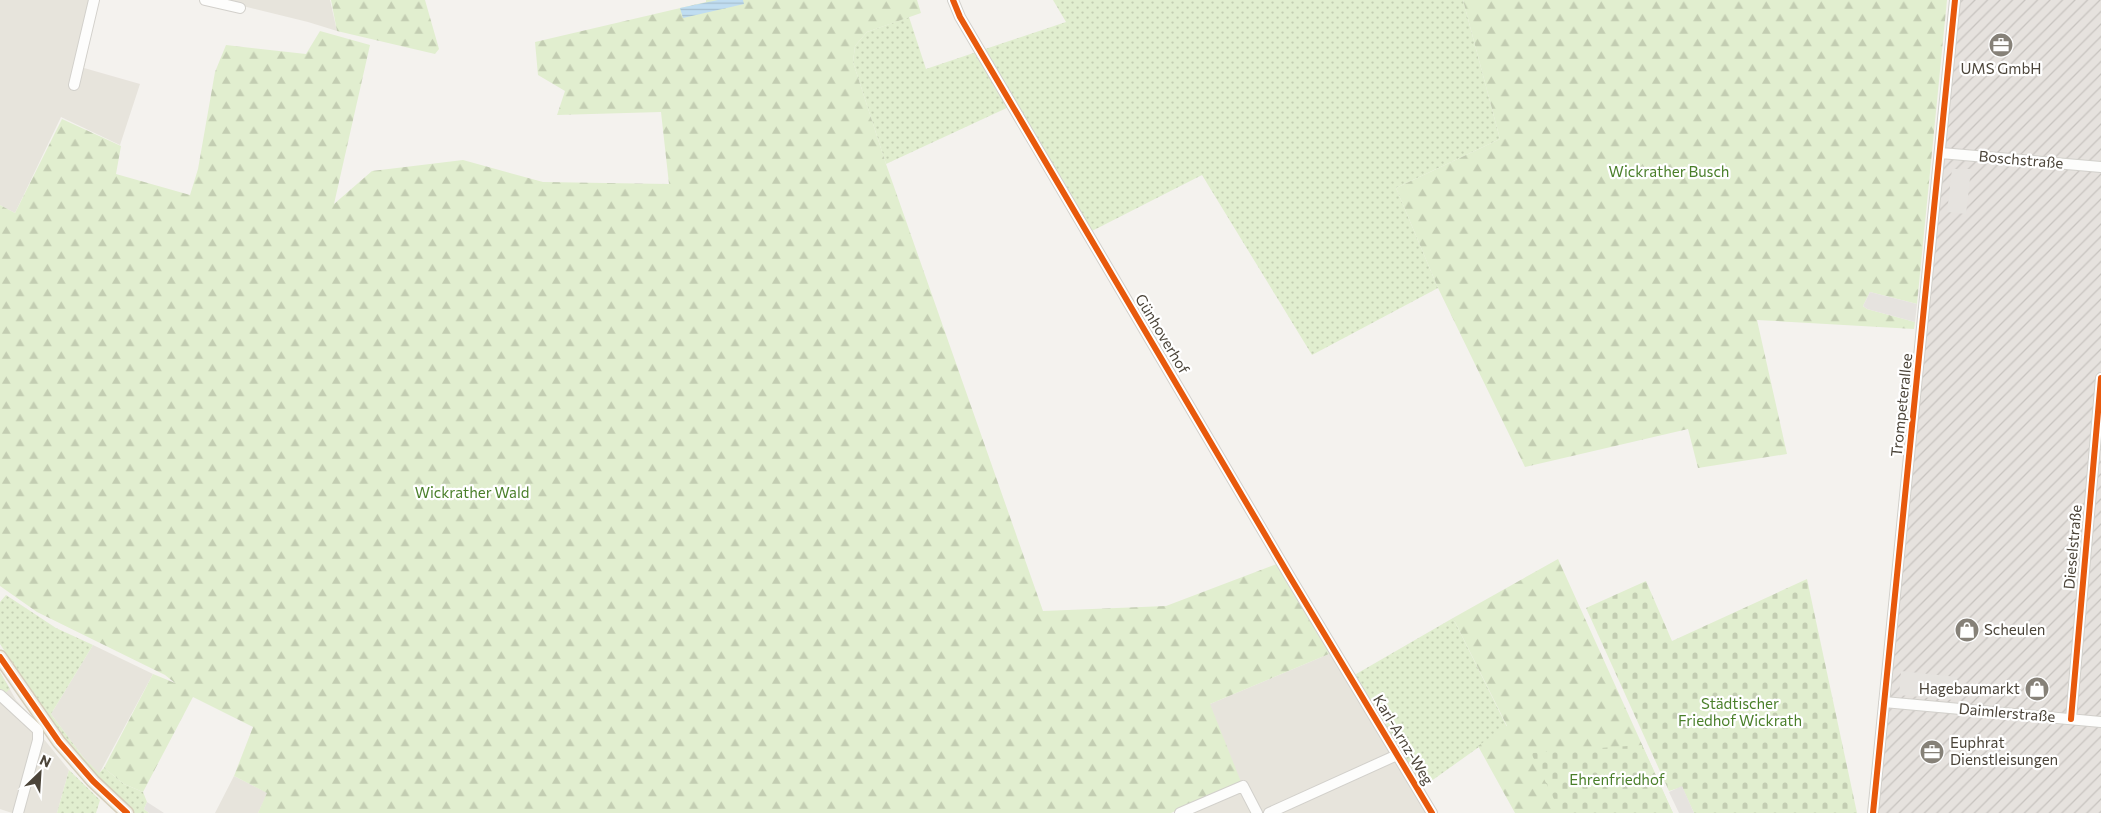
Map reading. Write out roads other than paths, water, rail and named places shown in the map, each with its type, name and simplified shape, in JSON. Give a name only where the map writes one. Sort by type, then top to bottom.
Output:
[{"type":"main road","points":[[0,657],[59,742],[93,780],[127,813]]},
{"type":"street","points":[[74,85],[94,0]]},
{"type":"street","points":[[205,0],[240,8]]},
{"type":"street","name":"Günhoverhof","points":[[953,0],[960,17],[1352,680]]},
{"type":"street","name":"Trompeterallee","points":[[1873,813],[1955,0]]},
{"type":"street","name":"Boschstraße","points":[[1941,153],[2101,167]]},
{"type":"street","name":"Dieselstraße","points":[[2071,719],[2101,378]]},
{"type":"street","name":"Karl-Arnz-Weg","points":[[1352,680],[1432,813]]},
{"type":"street","points":[[0,695],[33,724],[38,730],[39,735],[18,813]]},
{"type":"street","name":"Daimlerstraße","points":[[1884,702],[2101,722]]},
{"type":"street","points":[[1269,813],[1397,755]]},
{"type":"street","points":[[1180,813],[1243,786],[1256,813]]},
{"type":"water","points":[[718,0],[743,0],[744,4],[683,18],[680,8]]},
{"type":"place","name":"UMS GmbH","points":[[2001,45]]},
{"type":"place","name":"Scheulen","points":[[1967,630]]},
{"type":"place","name":"Hagebaumarkt","points":[[2037,689]]},
{"type":"place","name":"Euphrat Dienstleisungen","points":[[1932,752]]},
{"type":"park label","name":"Wickrather Busch","points":[[1669,172]]},
{"type":"park label","name":"Wickrather Wald","points":[[472,493]]},
{"type":"park label","name":"Städtischer Friedhof Wickrath","points":[[1740,712]]},
{"type":"park label","name":"Ehrenfriedhof","points":[[1617,780]]}]
